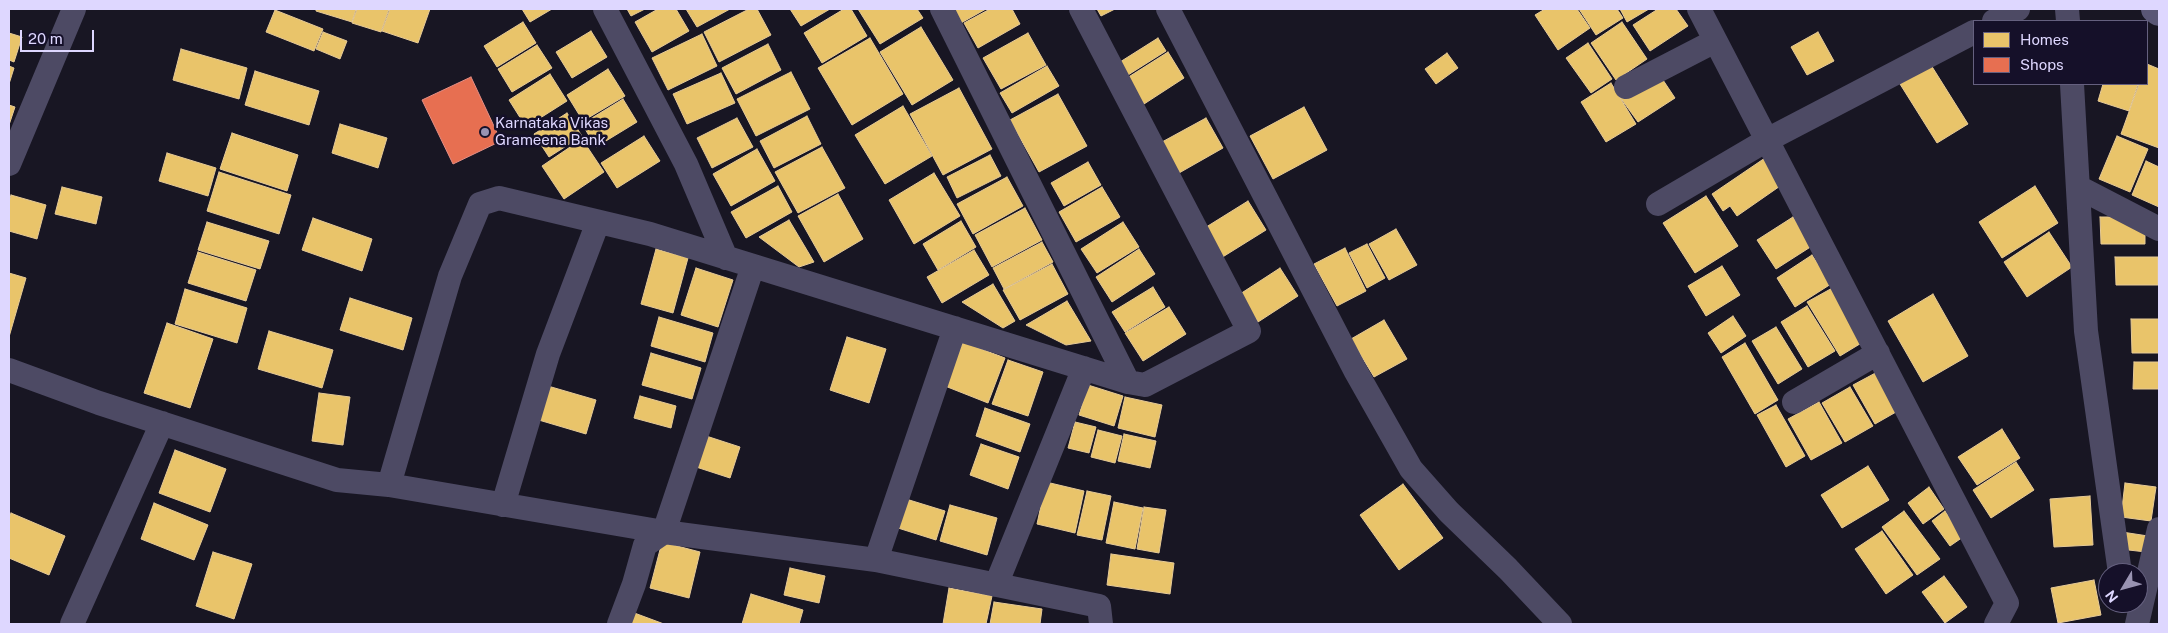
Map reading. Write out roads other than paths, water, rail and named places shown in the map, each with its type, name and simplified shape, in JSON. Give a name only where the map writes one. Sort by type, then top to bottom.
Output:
[{"type":"street","points":[[9,164],[74,9]]},
{"type":"street","points":[[605,9],[686,164],[726,258]]},
{"type":"street","points":[[942,9],[1128,382]]},
{"type":"street","points":[[389,485],[450,276],[480,204],[499,198],[650,234],[1128,382],[1145,385],[1249,331],[1081,9]]},
{"type":"street","points":[[1168,9],[1350,362],[1411,468],[1449,512],[1508,569],[1560,624]]},
{"type":"street","points":[[1698,9],[2007,603],[1996,624]]},
{"type":"street","points":[[1996,20],[2018,9]]},
{"type":"street","points":[[2155,9],[2159,12]]},
{"type":"street","points":[[1658,204],[1767,140],[1973,33]]},
{"type":"street","points":[[1626,87],[1715,41]]},
{"type":"street","points":[[2072,85],[2086,331],[2119,563]]},
{"type":"street","points":[[2078,186],[2159,229]]},
{"type":"street","points":[[503,506],[548,354],[598,222]]},
{"type":"street","points":[[618,624],[634,584],[645,545],[664,532],[753,266]]},
{"type":"street","points":[[876,560],[954,328]]},
{"type":"street","points":[[1794,402],[1878,353]]},
{"type":"street","points":[[996,585],[1084,368]]},
{"type":"street","points":[[9,370],[99,403],[337,480],[389,485],[664,532],[876,560],[1098,606],[1101,624]]},
{"type":"street","points":[[72,624],[162,423]]},
{"type":"street","points":[[2138,624],[2159,530]]},
{"type":"place","name":"Karnataka Vikas Grameena Bank","points":[[485,132]]}]
